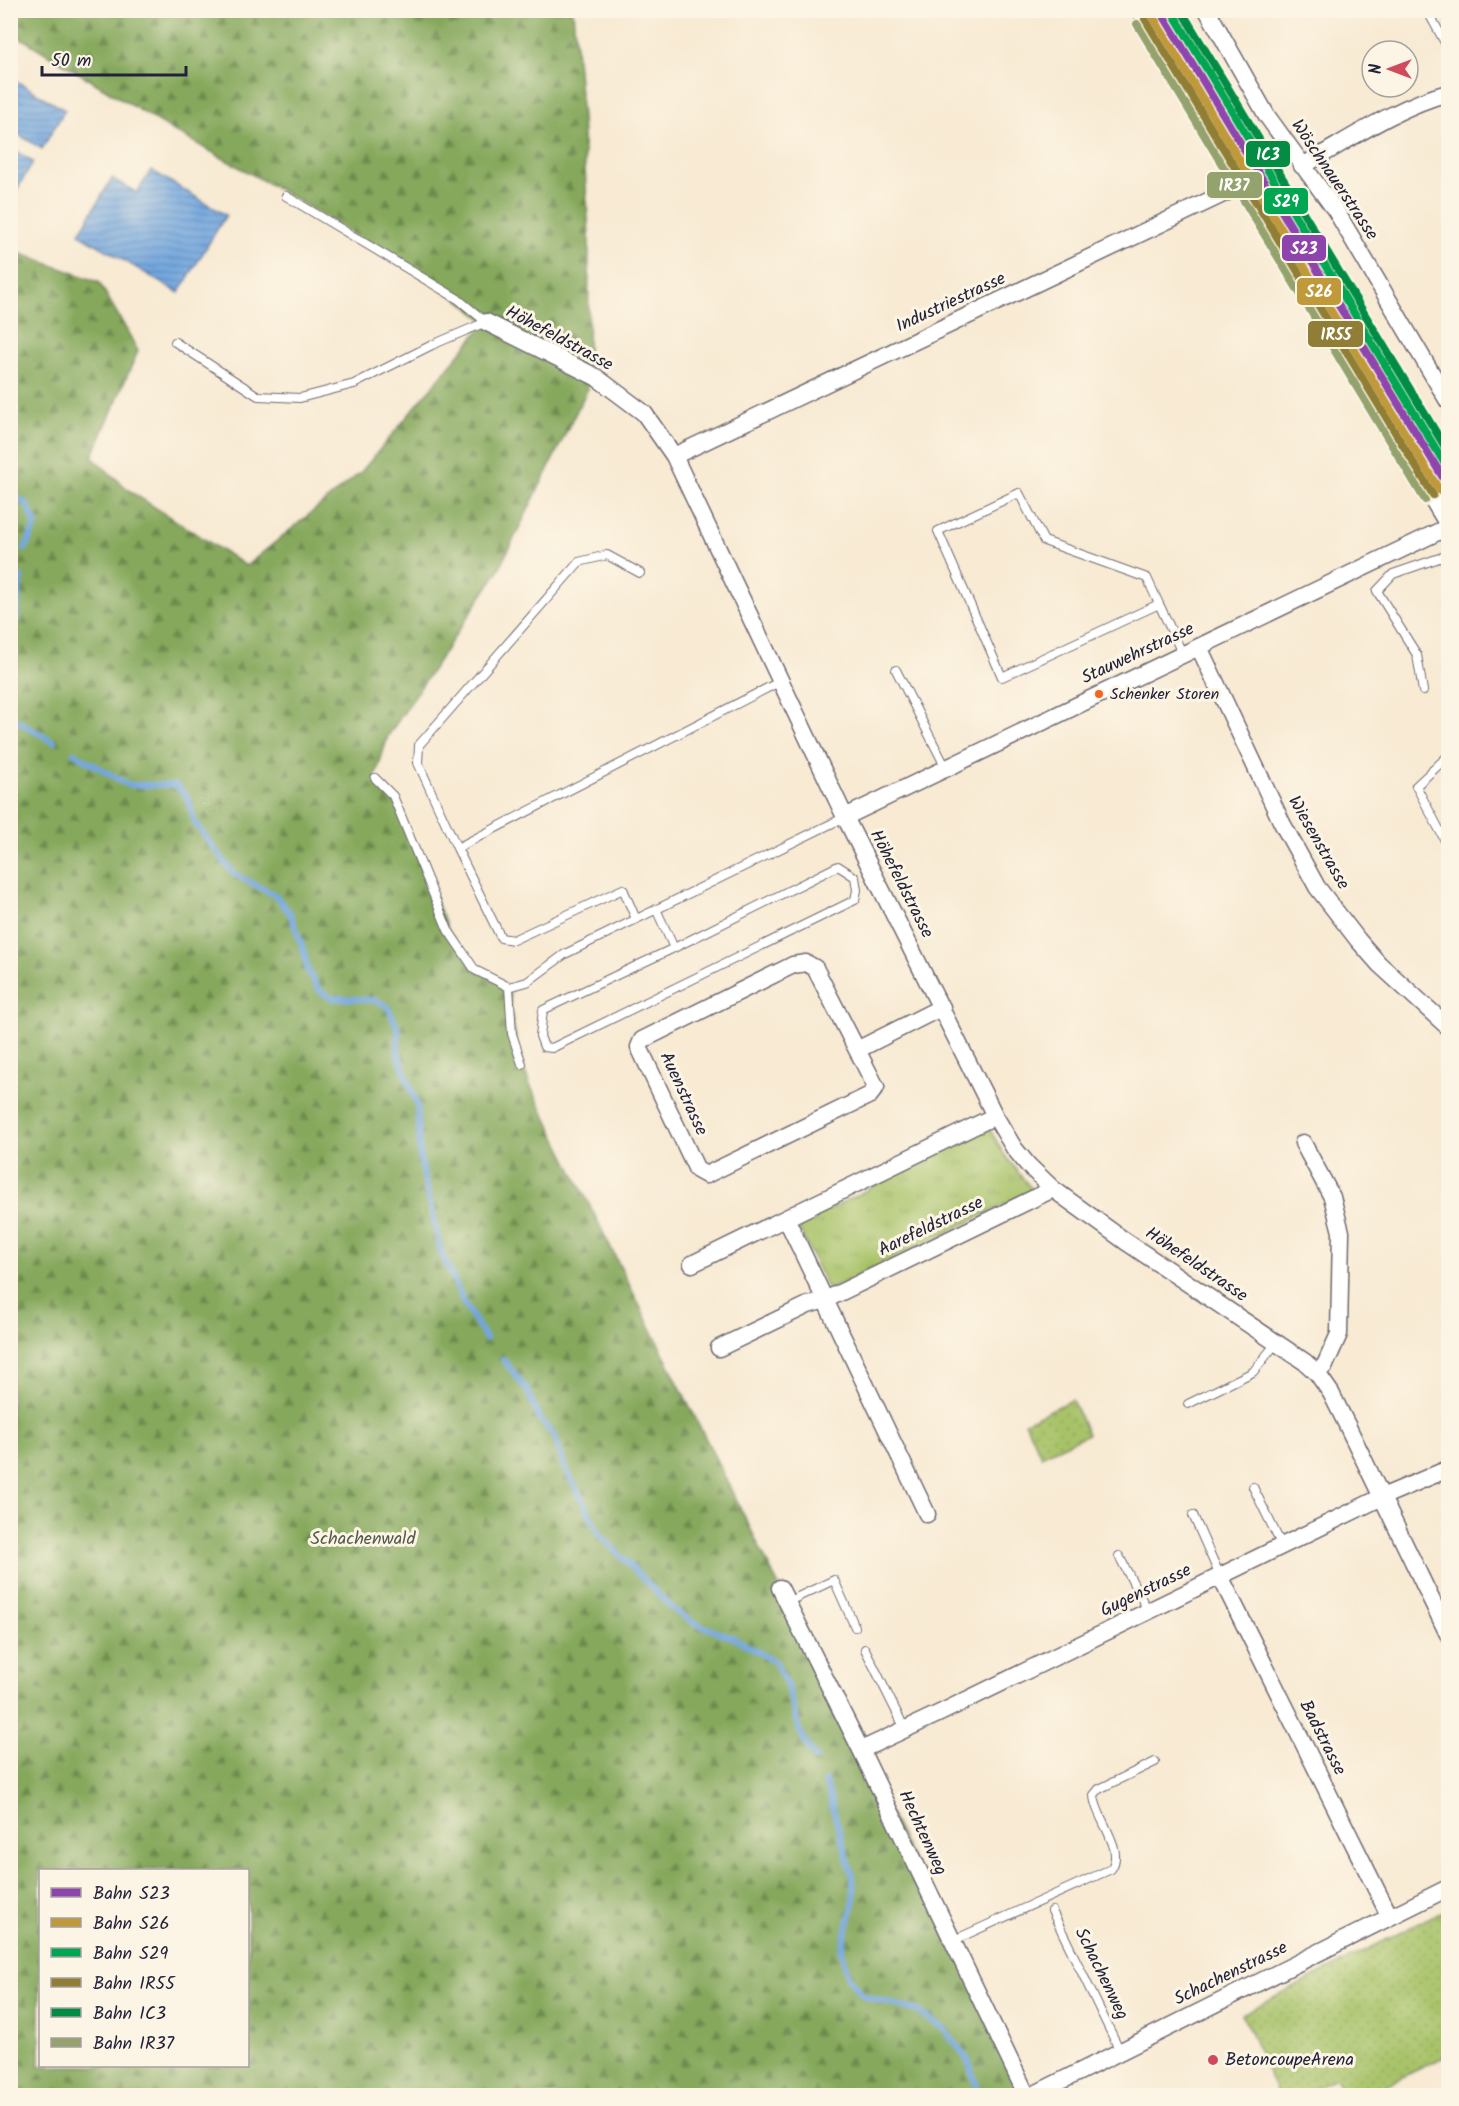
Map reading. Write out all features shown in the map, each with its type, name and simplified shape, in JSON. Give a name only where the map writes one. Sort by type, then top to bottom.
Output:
[{"type":"street","points":[[1140,10],[1449,526]]},
{"type":"street","name":"Wöschnauerstrasse","points":[[1207,10],[1267,116],[1336,211],[1449,401]]},
{"type":"street","points":[[1302,166],[1381,121],[1431,98],[1449,93]]},
{"type":"street","name":"Industriestrasse","points":[[674,456],[1244,184]]},
{"type":"street","name":"Höhefeldstrasse","points":[[486,322],[596,377],[644,413],[674,456],[845,817],[995,1116],[1014,1148],[1053,1189],[1135,1248],[1277,1342],[1317,1373],[1331,1393],[1449,1634]]},
{"type":"street","name":"Stauwehrstrasse","points":[[845,817],[1449,526]]},
{"type":"street","name":"Wiesenstrasse","points":[[1199,647],[1282,823],[1317,886],[1379,964],[1449,1027]]},
{"type":"street","name":"Auenstrasse","points":[[806,963],[815,968],[857,1050],[876,1088],[870,1095],[706,1174],[697,1170],[639,1047],[642,1040],[793,965],[806,963]]},
{"type":"street","points":[[857,1050],[942,1007]]},
{"type":"street","points":[[692,1264],[995,1116]]},
{"type":"street","points":[[1303,1143],[1332,1197],[1341,1232],[1339,1334],[1324,1365],[1317,1373]]},
{"type":"street","name":"Aarefeldstrasse","points":[[719,1348],[808,1305],[825,1300],[1053,1189]]},
{"type":"street","points":[[786,1218],[927,1514]]},
{"type":"street","name":"Gugenstrasse","points":[[861,1750],[1382,1497],[1449,1469]]},
{"type":"street","name":"Badstrasse","points":[[1220,1576],[1390,1917]]},
{"type":"street","name":"Hechtenweg","points":[[784,1595],[1029,2096]]},
{"type":"street","name":"Schachenstrasse","points":[[1029,2096],[1449,1888]]},
{"type":"lane","points":[[1427,10],[1449,48]]},
{"type":"lane","name":"Höhefeldstrasse","points":[[286,196],[458,299],[486,322]]},
{"type":"lane","points":[[175,342],[258,396],[300,398],[354,384],[432,345],[486,322]]},
{"type":"lane","points":[[1159,604],[1002,677],[938,531],[1019,493],[1044,541],[1147,578],[1183,655]]},
{"type":"lane","points":[[636,920],[622,889],[513,940],[501,938],[418,763],[419,745],[579,562],[607,555],[640,573]]},
{"type":"lane","points":[[1423,691],[1417,656],[1377,591],[1393,574],[1449,555]]},
{"type":"lane","points":[[896,670],[946,768]]},
{"type":"lane","points":[[457,848],[781,681]]},
{"type":"lane","points":[[1449,756],[1416,786],[1449,846]]},
{"type":"lane","points":[[375,778],[393,796],[448,930],[475,970],[509,987],[527,982],[565,954],[845,817]]},
{"type":"lane","points":[[838,866],[855,878],[857,890],[855,900],[552,1048],[544,1047],[540,1036],[543,1010],[674,948],[838,866]]},
{"type":"lane","points":[[656,909],[674,948]]},
{"type":"lane","points":[[509,987],[512,1034],[522,1064]]},
{"type":"lane","points":[[1188,1404],[1252,1372],[1277,1342]]},
{"type":"lane","points":[[1253,1487],[1282,1545]]},
{"type":"lane","points":[[1193,1515],[1220,1576]]},
{"type":"lane","points":[[1119,1556],[1148,1611]]},
{"type":"lane","points":[[784,1595],[834,1580],[855,1627]]},
{"type":"lane","points":[[866,1649],[905,1729]]},
{"type":"lane","points":[[952,1941],[1111,1869],[1116,1862],[1116,1851],[1094,1805],[1094,1795],[1099,1789],[1155,1762]]},
{"type":"lane","name":"Schachenweg","points":[[1052,1911],[1120,2051]]},
{"type":"green space","name":"Schachenwald","points":[[11,10],[573,11],[589,236],[588,388],[497,573],[388,736],[375,778],[393,796],[448,930],[475,970],[509,987],[515,1037],[530,1085],[780,1588],[1027,2095],[11,2095],[11,250],[99,282],[138,351],[92,457],[131,492],[246,566],[361,472],[486,322],[458,299],[287,194],[174,131],[11,32]]},
{"type":"green space","points":[[988,1126],[1004,1154],[1033,1191],[828,1290],[798,1226]]},
{"type":"green space","points":[[1072,1400],[1088,1434],[1041,1456],[1025,1422]]},
{"type":"green space","points":[[1448,1908],[1448,2055],[1365,2095],[1344,2095],[1336,2078],[1299,2095],[1278,2095],[1242,2014]]},
{"type":"water","points":[[10,77],[65,110],[42,149],[11,130]]},
{"type":"water","points":[[11,148],[33,162],[11,200]]},
{"type":"water","points":[[151,170],[226,215],[179,293],[79,234],[112,178],[137,193]]},
{"type":"waterway","points":[[10,495],[26,503],[36,524],[25,549]]},
{"type":"waterway","points":[[10,635],[16,619],[21,577]]},
{"type":"waterway","points":[[10,717],[54,742]]},
{"type":"waterway","points":[[74,753],[128,785],[176,785],[187,797],[195,823],[234,874],[275,895],[290,913],[303,948],[308,971],[319,990],[331,998],[376,1000],[388,1007],[398,1029],[398,1054],[417,1105],[420,1158],[441,1252],[464,1303],[486,1339]]},
{"type":"waterway","points":[[503,1359],[527,1390],[539,1418],[555,1437],[564,1466],[601,1536],[674,1610],[694,1623],[734,1638],[775,1662],[787,1685],[798,1727],[816,1759]]},
{"type":"waterway","points":[[825,1781],[853,1878],[854,1901],[841,1951],[849,1979],[864,1996],[918,2011],[944,2029],[968,2060],[980,2096]]},
{"type":"rail line","name":"S23","points":[[1160,10],[1448,486]]},
{"type":"rail line","name":"S29","points":[[1171,10],[1448,469]]},
{"type":"rail line","name":"IC3","points":[[1181,10],[1448,452]]},
{"type":"rail line","name":"S26","points":[[1152,15],[1440,491]]},
{"type":"rail line","name":"IR55","points":[[1145,19],[1433,495]]},
{"type":"rail line","name":"IR37","points":[[1137,24],[1425,500]]},
{"type":"place","name":"Schenker Storen","points":[[1099,694]]},
{"type":"place","name":"BetoncoupeArena","points":[[1213,2060]]}]
